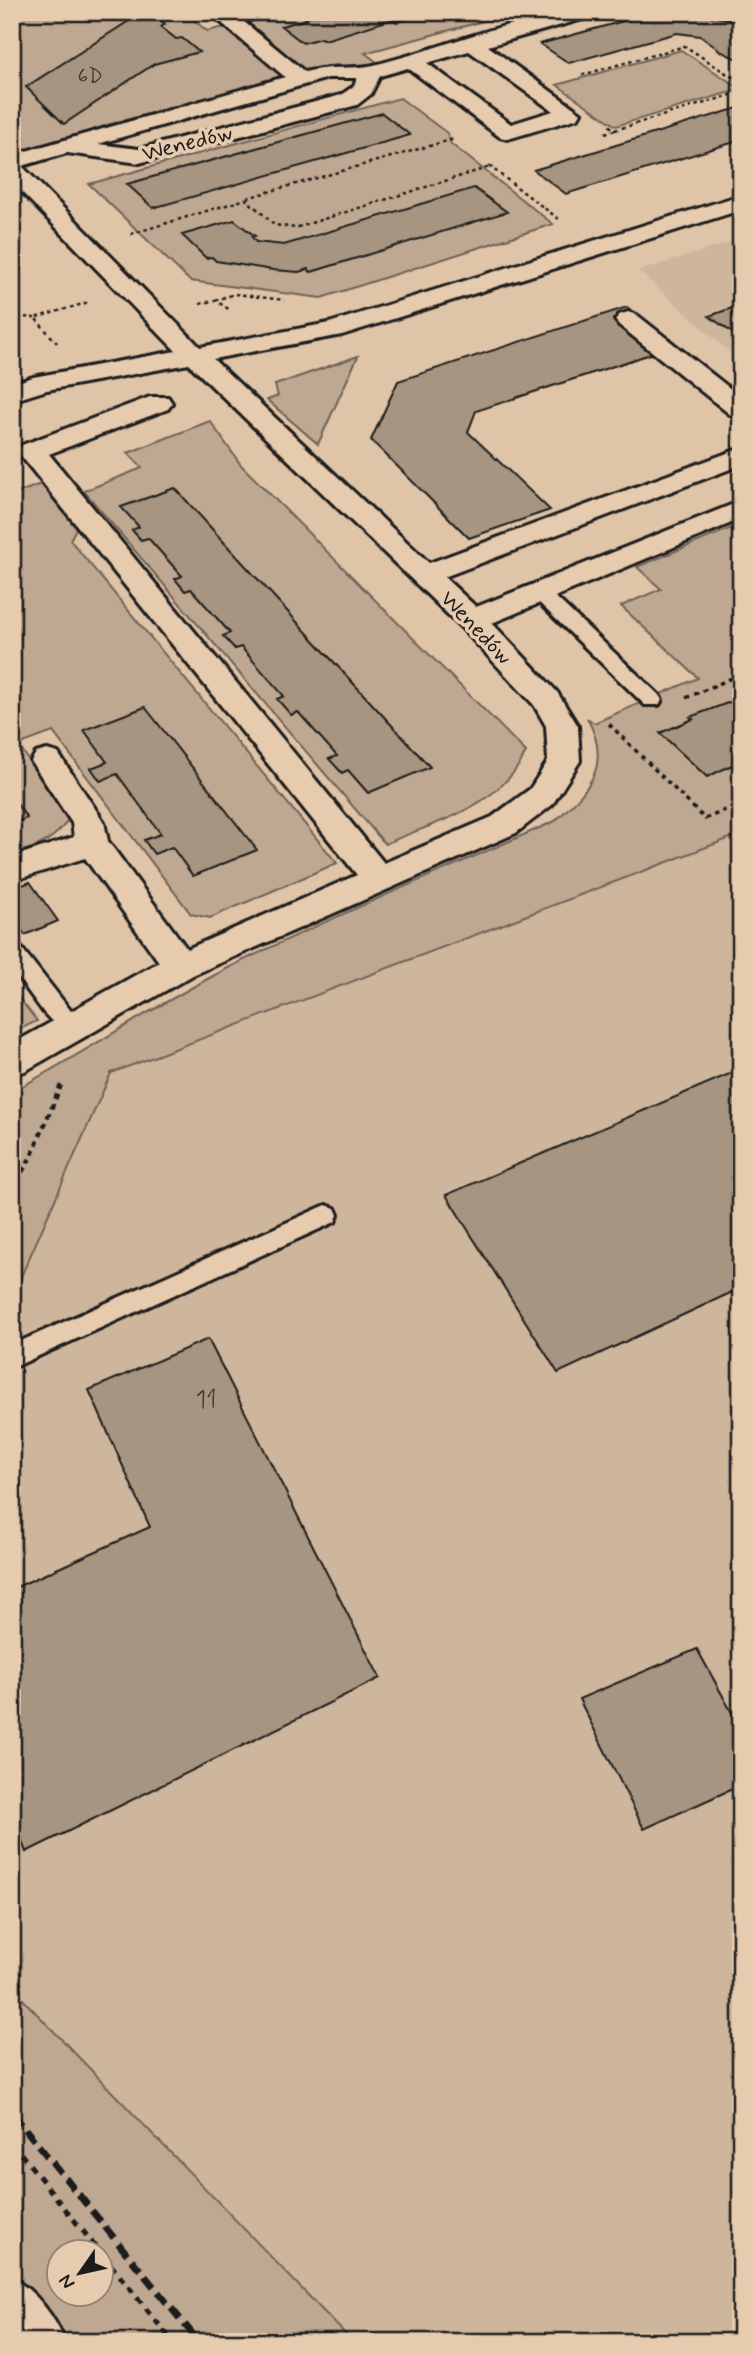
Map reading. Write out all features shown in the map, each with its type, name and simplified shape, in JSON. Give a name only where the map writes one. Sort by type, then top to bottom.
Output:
[{"type":"street","name":"Wenedów","points":[[12,162],[301,79],[328,72],[371,72],[586,12]]},
{"type":"street","points":[[225,17],[301,79]]},
{"type":"street","points":[[410,60],[508,132],[570,113],[471,43]]},
{"type":"street","name":"Wenedów","points":[[68,147],[139,156],[349,100],[363,89],[371,72]]},
{"type":"street","name":"Wenedów","points":[[12,169],[195,356],[472,620],[546,699],[562,726],[564,761],[541,797],[504,825],[181,966],[12,1061]]},
{"type":"street","points":[[12,393],[43,383],[333,330],[741,202]]},
{"type":"street","points":[[628,320],[741,410]]},
{"type":"street","points":[[159,403],[22,455],[380,880]]},
{"type":"street","points":[[425,574],[741,456]]},
{"type":"street","points":[[472,620],[741,509]]},
{"type":"street","points":[[47,761],[88,822],[93,843],[181,966]]},
{"type":"street","points":[[12,869],[93,843]]},
{"type":"lane","points":[[225,17],[268,12]]},
{"type":"lane","points":[[539,592],[652,700]]},
{"type":"lane","points":[[12,952],[52,1007],[73,1029]]},
{"type":"lane","points":[[12,1357],[326,1215]]},
{"type":"lane","points":[[12,2297],[47,2342]]},
{"type":"path","points":[[578,77],[685,46],[741,83]]},
{"type":"path","points":[[602,134],[741,92]]},
{"type":"path","points":[[604,122],[615,130]]},
{"type":"path","points":[[138,241],[130,232],[460,137]]},
{"type":"path","points":[[483,159],[569,227]]},
{"type":"path","points":[[246,199],[275,225],[295,228],[503,163]]},
{"type":"path","points":[[215,300],[235,294],[295,302]]},
{"type":"path","points":[[157,316],[200,304],[191,295]]},
{"type":"path","points":[[12,332],[22,317],[35,318],[86,303],[95,312]]},
{"type":"path","points":[[35,318],[60,346],[48,350]]},
{"type":"path","points":[[605,720],[705,819],[741,803]]},
{"type":"path","points":[[12,1189],[32,1155],[76,1050],[73,1029]]},
{"type":"path","points":[[12,2143],[89,2238]]},
{"type":"path","points":[[116,2272],[173,2342]]},
{"type":"shaded area","points":[[23,12],[184,12],[207,31],[225,27],[288,76],[107,125],[41,150],[24,152],[12,147],[12,142],[24,137],[12,125],[12,21]]},
{"type":"shaded area","points":[[287,12],[517,12],[365,53],[378,63],[360,66],[334,65],[299,73],[239,25]]},
{"type":"shaded area","points":[[681,50],[741,89],[616,126],[557,85]]},
{"type":"shaded area","points":[[400,98],[447,133],[451,144],[553,224],[321,298],[190,281],[89,184]]},
{"type":"shaded area","points":[[741,239],[741,362],[638,271]]},
{"type":"shaded area","points":[[358,356],[318,444],[267,400],[278,396],[275,385]]},
{"type":"shaded area","points":[[210,421],[241,465],[526,752],[515,771],[484,799],[466,810],[385,844],[84,491],[142,468],[128,453]]},
{"type":"shaded area","points":[[46,482],[79,523],[70,540],[337,863],[210,918],[191,914],[53,732],[18,745],[70,817],[59,831],[46,841],[30,849],[12,853],[12,495]]},
{"type":"shaded area","points":[[741,524],[741,834],[111,1073],[12,1297],[12,1092],[234,965],[353,909],[555,821],[578,798],[594,776],[598,750],[587,718],[594,723],[698,678],[621,606],[661,589],[637,567]]},
{"type":"shaded area","points":[[741,834],[741,2342],[353,2342],[12,1988],[12,1297],[111,1073]]},
{"type":"shaded area","points":[[12,989],[37,1021],[12,1033]]},
{"type":"shaded area","points":[[12,1988],[353,2342],[12,2342]]},
{"type":"building","points":[[143,12],[151,12],[165,24],[161,27],[176,39],[182,38],[199,52],[154,64],[64,124],[26,87]]},
{"type":"building","points":[[335,12],[427,14],[397,22],[393,19],[325,40],[321,38],[303,43],[281,26],[307,19],[304,17]]},
{"type":"building","points":[[656,12],[690,12],[732,20],[741,25],[741,61],[722,52],[700,36],[677,33],[569,63],[540,44]]},
{"type":"building","points":[[741,107],[741,140],[566,194],[534,170]]},
{"type":"building","points":[[382,113],[410,135],[153,208],[127,184]]},
{"type":"building","points":[[474,188],[507,212],[311,272],[308,269],[299,272],[273,270],[216,261],[212,257],[206,258],[182,235],[234,220],[255,236],[252,237],[256,242],[284,245]]},
{"type":"building","points":[[741,305],[741,339],[709,316]]},
{"type":"building","points":[[627,307],[675,346],[476,411],[468,432],[550,510],[469,538],[371,440],[398,381]]},
{"type":"building","points":[[175,488],[430,767],[368,793],[348,770],[342,773],[329,759],[337,756],[298,712],[291,715],[277,699],[284,696],[241,647],[235,649],[223,636],[230,633],[191,589],[185,591],[175,579],[182,576],[148,538],[141,540],[132,530],[139,527],[121,507]]},
{"type":"building","points":[[741,698],[741,768],[737,770],[732,765],[707,777],[660,733],[693,719],[690,717]]},
{"type":"building","points":[[145,707],[257,850],[193,876],[172,847],[154,854],[144,840],[161,834],[117,774],[100,781],[91,768],[107,762],[84,730]]},
{"type":"building","points":[[12,797],[27,818],[12,824]]},
{"type":"building","points":[[30,882],[58,921],[25,935],[12,916],[12,889]]},
{"type":"building","points":[[741,1069],[741,1288],[558,1373],[446,1195]]},
{"type":"building","points":[[208,1339],[380,1678],[26,1852],[12,1815],[12,1589],[150,1527],[89,1390]]},
{"type":"building","points":[[697,1649],[741,1729],[741,1785],[644,1829],[579,1699]]},
{"type":"railway","points":[[12,2113],[199,2342]]}]
